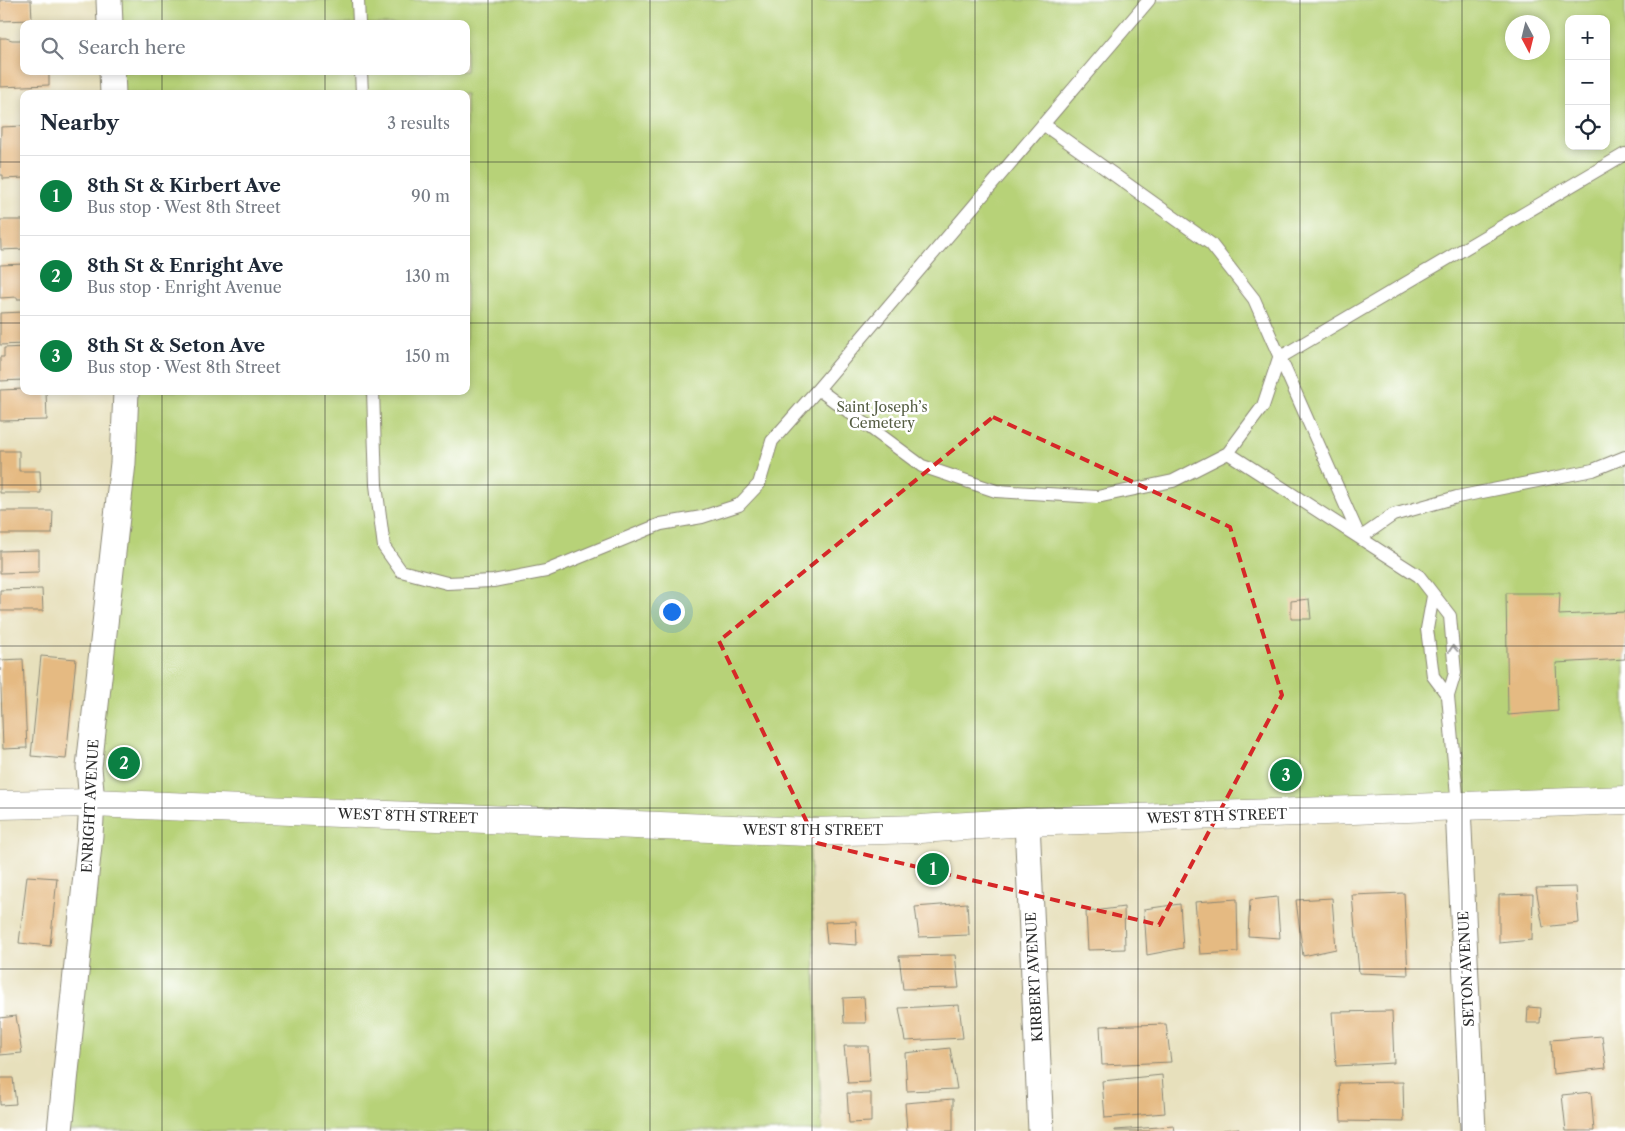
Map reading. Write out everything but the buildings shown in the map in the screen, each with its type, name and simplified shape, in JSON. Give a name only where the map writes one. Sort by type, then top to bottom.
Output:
[{"type":"street","points":[[109,0],[110,20]]},
{"type":"street","points":[[112,75],[114,90]]},
{"type":"street","name":"ENRIGHT AVENUE","points":[[60,1131],[90,835],[92,803],[89,767],[123,463],[126,395]]},
{"type":"street","name":"WEST 8TH STREET","points":[[0,806],[92,803],[809,832],[1625,800]]},
{"type":"street","name":"SETON AVENUE","points":[[1458,807],[1473,1131]]},
{"type":"street","name":"KIRBERT AVENUE","points":[[1027,822],[1041,1131]]},
{"type":"lane","points":[[358,0],[359,20]]},
{"type":"lane","points":[[373,395],[376,485],[384,547],[401,570],[446,583],[493,581],[546,570],[661,524],[702,517],[739,505],[759,484],[772,441],[1149,0]]},
{"type":"lane","points":[[361,75],[362,90]]},
{"type":"lane","points":[[1043,124],[1211,244],[1254,299],[1360,538]]},
{"type":"lane","points":[[818,389],[922,466],[996,491],[1097,497],[1173,482],[1228,452],[1263,406],[1279,358],[1625,154]]},
{"type":"lane","points":[[1228,452],[1419,576],[1450,616],[1455,673],[1448,696],[1458,807]]},
{"type":"lane","points":[[1360,538],[1393,515],[1457,497],[1593,470],[1625,457]]},
{"type":"lane","points":[[1433,596],[1427,629],[1433,676],[1448,696]]},
{"type":"highlighted area","points":[[993,417],[1230,527],[1282,695],[1159,925],[817,843],[719,641]]},
{"type":"green space","name":"Saint Joseph’s Cemetery","points":[[109,0],[1625,0],[1625,800],[809,832],[822,1131],[60,1131],[126,395],[470,395],[470,90],[113,90],[112,75],[470,75],[470,20],[110,20]]},
{"type":"place","name":"8th St & Enright Ave","points":[[124,763]]},
{"type":"place","name":"8th St & Seton Ave","points":[[1286,775]]},
{"type":"place","name":"8th St & Kirbert Ave","points":[[933,869]]}]
